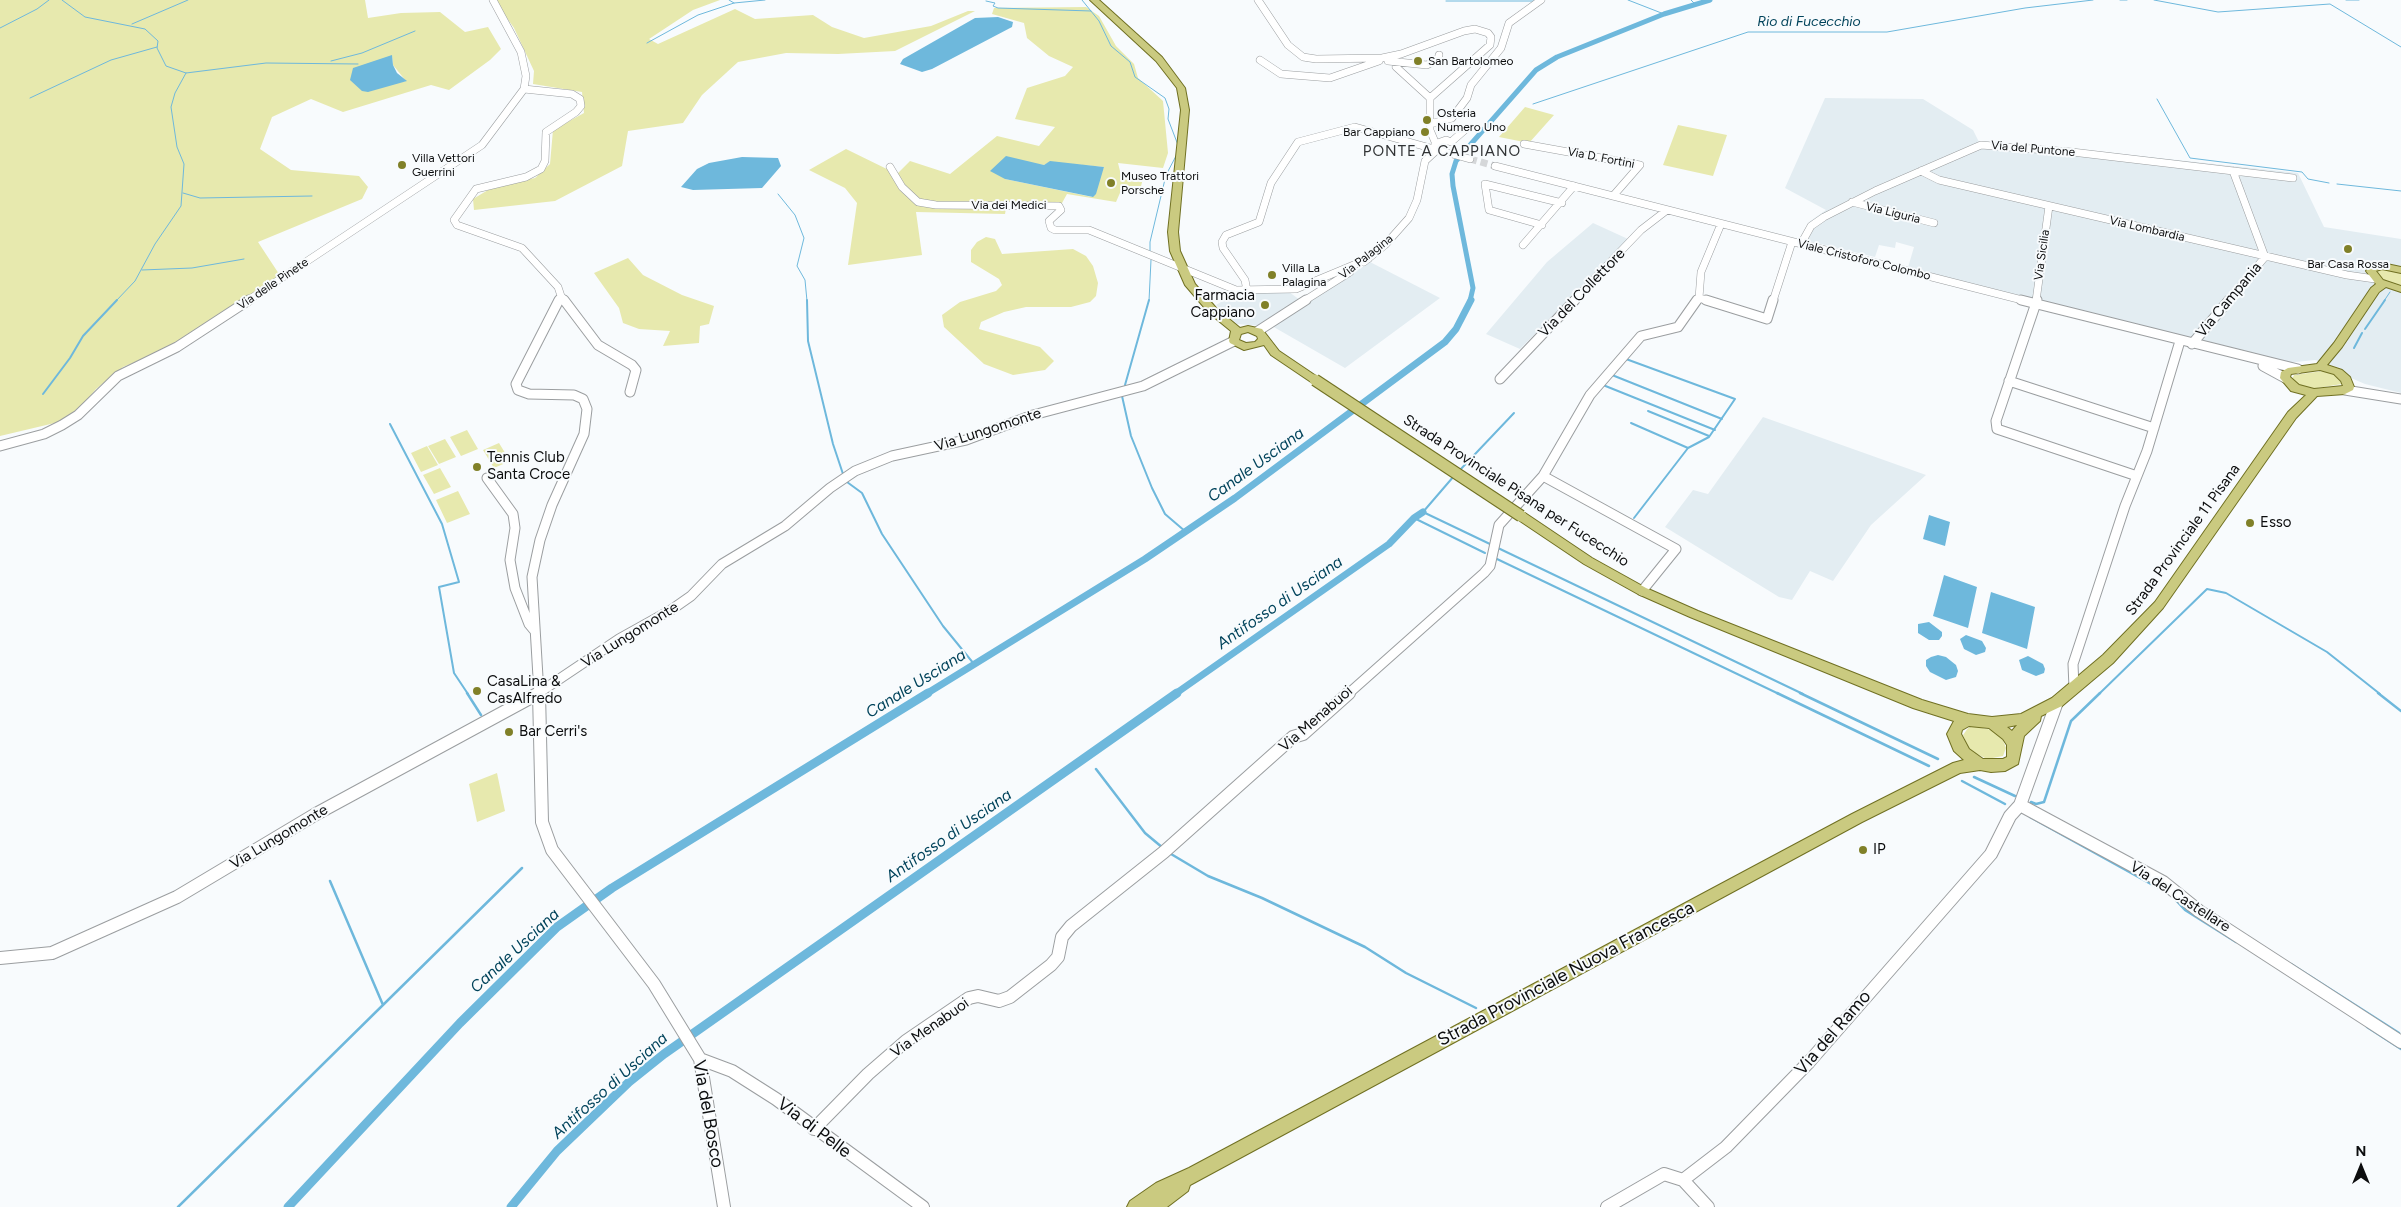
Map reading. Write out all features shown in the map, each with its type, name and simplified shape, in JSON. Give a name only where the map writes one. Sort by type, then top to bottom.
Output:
[{"type":"main road","name":"Strada Provinciale Pisana per Fucecchio","points":[[1094,0],[1159,59],[1181,88],[1185,110],[1173,232],[1175,251],[1190,285],[1244,347],[1254,347],[1275,352]]},
{"type":"main road","points":[[2401,269],[2388,266],[2374,267],[2371,274],[2380,282],[2401,289]]},
{"type":"main road","points":[[2320,367],[2338,345],[2380,282]]},
{"type":"main road","points":[[1236,336],[1248,328],[1260,334],[1261,343],[1254,347]]},
{"type":"main road","name":"Strada Provinciale Pisana per Fucecchio","points":[[1260,334],[1275,352],[1315,380],[1588,561],[1642,591],[1694,614],[1918,704],[1968,720],[1992,723]]},
{"type":"main road","points":[[2338,345],[2334,361],[2338,372],[2349,383],[2349,387],[2345,390],[2314,393],[2295,388],[2285,378],[2284,374],[2298,369],[2320,367],[2338,372]]},
{"type":"main road","name":"Strada Provinciale 11 Pisana","points":[[2292,415],[2298,400],[2295,388]]},
{"type":"main road","name":"Strada Provinciale 11 Pisana","points":[[1992,723],[2012,722],[2042,711],[2057,702],[2108,659],[2159,605],[2292,415],[2314,393]]},
{"type":"main road","name":"Strada Provinciale Pisana per Fucecchio","points":[[1918,704],[1944,721],[1954,734],[1959,747],[1970,758],[1980,764]]},
{"type":"main road","name":"Strada Provinciale 11 Pisana","points":[[2014,744],[2018,733],[2042,711]]},
{"type":"main road","points":[[1954,734],[1957,726],[1968,720]]},
{"type":"main road","points":[[1980,764],[1997,767],[2009,763],[2014,756],[2014,744],[2008,735],[1992,723]]},
{"type":"main road","name":"Strada Provinciale Nuova Francesca","points":[[1939,776],[1951,764],[1959,747]]},
{"type":"main road","name":"Strada Provinciale Nuova Francesca","points":[[1136,1207],[1162,1189],[1195,1174],[1388,1069],[1939,776],[1958,767],[1980,764]]},
{"type":"main road","name":"Strada Provinciale Nuova Francesca","points":[[1153,1207],[1195,1174]]},
{"type":"street","points":[[494,0],[525,64],[524,89],[572,94],[580,99],[580,106],[576,112],[554,124],[546,132],[545,160],[541,169],[526,178],[490,184],[476,190],[454,220],[457,224],[522,248],[543,268],[558,287],[561,296],[598,345],[632,365],[636,370],[630,392]]},
{"type":"street","points":[[1258,0],[1288,45],[1303,57],[1329,60],[1385,60],[1428,65],[1438,60],[1439,55]]},
{"type":"street","points":[[1430,124],[1452,118],[1467,98],[1471,85],[1501,48],[1509,22],[1541,0]]},
{"type":"street","points":[[1260,60],[1280,74],[1330,78],[1464,31],[1475,29],[1488,33],[1491,37],[1490,45],[1430,98]]},
{"type":"street","points":[[1396,67],[1430,98],[1430,124],[1435,148]]},
{"type":"street","name":"Via delle Pinete","points":[[0,446],[44,434],[62,425],[78,415],[118,376],[177,347],[482,146],[524,89]]},
{"type":"street","points":[[1246,291],[1248,288],[1245,280],[1223,248],[1222,242],[1226,235],[1259,222],[1271,183],[1298,142],[1318,135],[1355,127],[1414,145],[1435,148],[1470,159]]},
{"type":"street","points":[[1435,148],[1446,140],[1450,142],[1466,129]]},
{"type":"street","name":"Via D. Fortini","points":[[1524,144],[1640,165],[1613,196]]},
{"type":"street","name":"Via del Puntone","points":[[1801,244],[1811,226],[1852,202],[1974,146],[1986,145],[2072,152],[2293,178]]},
{"type":"street","name":"Via Palagina","points":[[1260,334],[1368,259],[1385,245],[1409,218],[1417,200],[1421,172],[1425,161],[1435,148]]},
{"type":"street","name":"Viale Cristoforo Colombo","points":[[1495,166],[2180,341],[2298,369]]},
{"type":"street","name":"Via dei Medici","points":[[890,167],[902,187],[918,202],[936,205],[1059,206],[1061,210],[1049,221],[1051,228],[1055,230],[1089,230],[1229,288],[1246,291],[1296,289],[1368,259]]},
{"type":"street","name":"Via Lombardia","points":[[1921,171],[1939,180],[2347,276],[2380,282]]},
{"type":"street","points":[[2233,171],[2265,257]]},
{"type":"street","points":[[1542,225],[1489,210],[1485,184],[1562,203]]},
{"type":"street","points":[[1523,245],[1562,203],[1574,186]]},
{"type":"street","name":"Via Liguria","points":[[1852,202],[1934,223]]},
{"type":"street","name":"Via Sicilia","points":[[2049,206],[2036,304],[1996,421],[1996,429],[2137,476]]},
{"type":"street","name":"Via del Collettore","points":[[1500,379],[1642,230],[1667,210]]},
{"type":"street","points":[[1721,224],[1701,272],[1699,298],[1767,319],[1792,242]]},
{"type":"street","name":"Via Campania","points":[[2192,344],[2265,257]]},
{"type":"street","name":"Via del Bosco","points":[[561,296],[516,384],[518,390],[529,394],[574,395],[583,399],[587,409],[584,434],[552,506],[536,557],[532,588],[539,693],[542,822],[552,850],[612,926],[685,1030],[700,1059],[724,1207]]},
{"type":"street","name":"Via Menabuoi","points":[[814,1129],[868,1074],[906,1041],[969,998],[978,996],[999,1001],[1010,997],[1051,965],[1058,958],[1062,937],[1071,926],[1166,850],[1293,737],[1303,734],[1484,573],[1490,566],[1499,525],[1543,476],[1590,395],[1632,344],[1641,336],[1678,327],[1699,298]]},
{"type":"street","name":"Via Lungomonte","points":[[0,958],[52,953],[178,897],[316,814],[539,693],[619,639],[671,610],[691,596],[717,568],[785,526],[830,488],[855,471],[892,456],[966,440],[1033,415],[1143,386],[1236,336]]},
{"type":"street","points":[[2074,688],[2074,664],[2125,506],[2154,428],[2180,341]]},
{"type":"street","name":"Viale Cristoforo Colombo","points":[[2232,354],[2272,370],[2285,378]]},
{"type":"street","points":[[2009,381],[2154,428]]},
{"type":"street","points":[[2345,390],[2401,399]]},
{"type":"street","points":[[1543,476],[1676,548],[1642,591]]},
{"type":"street","points":[[488,478],[513,514],[515,528],[510,560],[516,588],[529,624],[535,631]]},
{"type":"street","points":[[2020,805],[2057,702]]},
{"type":"street","name":"Via del Castellare","points":[[2020,805],[2163,882],[2199,911],[2401,1042]]},
{"type":"street","name":"Via del Ramo","points":[[1682,1180],[1726,1147],[1809,1062],[1991,854],[2010,816],[2020,805]]},
{"type":"street","name":"Via di Pelle","points":[[700,1059],[732,1071],[776,1099],[814,1129],[923,1207]]},
{"type":"street","points":[[1607,1207],[1664,1174],[1682,1180],[1708,1207]]},
{"type":"shaded area","points":[[1825,98],[1923,99],[1973,130],[1979,142],[2066,148],[2298,173],[2324,227],[2401,239],[2401,393],[2365,384],[2351,378],[2340,368],[2315,360],[2276,364],[1907,271],[1914,247],[1896,242],[1895,248],[1879,245],[1875,257],[1800,239],[1809,222],[1826,210],[1785,188]]},
{"type":"shaded area","points":[[1593,223],[1628,239],[1520,349],[1486,334],[1547,262]]},
{"type":"shaded area","points":[[1370,262],[1440,298],[1345,368],[1272,326]]},
{"type":"shaded area","points":[[1289,292],[1300,300],[1261,326],[1237,324],[1216,305],[1236,293]]},
{"type":"shaded area","points":[[1763,417],[1926,475],[1871,525],[1833,581],[1810,571],[1792,600],[1779,597],[1665,527],[1693,490],[1708,494]]},
{"type":"green space","points":[[0,0],[365,0],[368,18],[401,13],[440,12],[465,32],[488,27],[501,49],[490,60],[449,90],[431,85],[343,112],[311,99],[272,117],[260,149],[291,170],[359,176],[368,187],[362,199],[258,242],[281,277],[172,347],[123,367],[96,389],[82,406],[59,422],[0,436]],"holes":[[[392,56],[393,65],[406,81],[362,91]]]},
{"type":"green space","points":[[494,0],[720,0],[693,10],[649,39],[658,44],[735,9],[755,19],[813,15],[832,27],[864,38],[931,26],[968,11],[975,11],[895,51],[838,54],[786,53],[738,62],[702,95],[683,123],[628,131],[622,166],[555,201],[474,210],[473,199],[493,187],[535,178],[550,164],[553,130],[584,113],[582,92],[533,84],[534,71],[514,28]]},
{"type":"green space","points":[[1086,7],[1099,16],[1116,46],[1134,64],[1138,78],[1163,101],[1168,153],[1163,168],[1118,163],[1121,175],[1143,179],[1141,186],[1123,186],[1116,202],[1067,194],[1062,203],[1007,203],[1005,214],[916,212],[922,255],[848,265],[857,203],[845,188],[809,170],[846,149],[897,174],[910,161],[950,174],[997,136],[1039,146],[1055,127],[1015,119],[1027,88],[1065,76],[1073,67],[1049,56],[1027,38],[1024,23],[992,14],[994,8]],"holes":[[[1050,162],[1104,167],[1092,197],[1005,179],[1034,164],[1044,165]]]},
{"type":"green space","points":[[1525,107],[1554,115],[1529,143],[1499,137]]},
{"type":"green space","points":[[1678,125],[1727,135],[1713,176],[1663,165]]},
{"type":"green space","points":[[986,237],[995,239],[1002,254],[1073,249],[1086,256],[1093,266],[1098,283],[1096,296],[1090,302],[1071,307],[1026,307],[1004,312],[981,322],[979,329],[1040,347],[1054,361],[1045,370],[1013,375],[984,364],[944,327],[942,315],[960,302],[996,291],[1002,285],[999,279],[971,262],[971,250],[977,242]]},
{"type":"green space","points":[[628,258],[643,275],[682,295],[714,306],[709,324],[700,326],[699,343],[663,346],[670,331],[639,329],[623,323],[619,308],[594,273]]},
{"type":"green space","points":[[2381,269],[2401,273],[2401,286],[2383,281],[2376,273]]},
{"type":"green space","points":[[2323,371],[2335,374],[2342,384],[2311,389],[2299,386],[2292,379],[2294,375]]},
{"type":"green space","points":[[467,430],[478,449],[461,456],[450,437]]},
{"type":"green space","points":[[445,439],[456,457],[439,464],[428,446]]},
{"type":"green space","points":[[499,443],[510,461],[494,468],[483,450]]},
{"type":"green space","points":[[427,446],[438,465],[421,472],[411,453]]},
{"type":"green space","points":[[440,468],[451,487],[434,494],[423,475]]},
{"type":"green space","points":[[458,491],[470,514],[447,523],[436,500]]},
{"type":"green space","points":[[1973,726],[1992,730],[2002,738],[2006,748],[2003,756],[1987,759],[1969,750],[1963,735],[1968,728]]},
{"type":"green space","points":[[497,773],[505,811],[477,822],[469,784]]},
{"type":"water","points":[[998,17],[1013,22],[1012,27],[932,69],[922,72],[900,64],[903,59],[975,18]]},
{"type":"water","points":[[392,55],[393,65],[397,73],[407,81],[368,92],[362,91],[350,80],[353,68]]},
{"type":"water","points":[[1006,156],[1044,165],[1050,161],[1104,167],[1096,194],[1093,197],[1005,179],[990,171]]},
{"type":"water","points":[[742,157],[778,158],[781,166],[762,188],[693,190],[681,187],[697,169],[709,163]]},
{"type":"water","points":[[1929,515],[1950,522],[1945,546],[1923,539]]},
{"type":"water","points":[[1944,575],[1977,587],[1968,628],[1933,616]]},
{"type":"water","points":[[1991,592],[2035,607],[2027,649],[1982,633]]},
{"type":"water","points":[[1929,622],[1942,632],[1939,640],[1929,640],[1918,633],[1918,624]]},
{"type":"water","points":[[1966,635],[1982,641],[1986,648],[1985,652],[1976,655],[1964,649],[1960,639]]},
{"type":"water","points":[[1938,655],[1946,657],[1956,665],[1958,671],[1956,677],[1946,680],[1930,672],[1926,666],[1926,660]]},
{"type":"water","points":[[2028,656],[2043,664],[2044,673],[2036,676],[2022,670],[2019,660]]},
{"type":"waterway","points":[[0,28],[37,9],[49,0]]},
{"type":"waterway","points":[[62,0],[85,17],[145,29],[158,41],[157,48],[166,66],[186,73]]},
{"type":"waterway","points":[[132,24],[188,0]]},
{"type":"waterway","points":[[729,0],[734,3]]},
{"type":"waterway","points":[[734,3],[765,0]]},
{"type":"waterway","points":[[1082,0],[1091,11]]},
{"type":"waterway","points":[[1628,0],[1664,14]]},
{"type":"waterway","points":[[1691,0],[1695,4]]},
{"type":"waterway","points":[[1470,301],[1473,288],[1453,186],[1452,174],[1456,161],[1536,70],[1557,57],[1664,14],[1710,0]]},
{"type":"waterway","name":"Rio di Fucecchio","points":[[1533,104],[1748,32],[1887,32],[2025,8],[2093,0]]},
{"type":"waterway","name":"Rio di Fucecchio","points":[[2120,0],[2127,0]]},
{"type":"waterway","name":"Rio di Fucecchio","points":[[2154,0],[2218,12],[2330,4],[2401,47]]},
{"type":"waterway","points":[[2346,0],[2359,0]]},
{"type":"waterway","points":[[986,1],[995,3],[993,6],[998,8],[1091,11]]},
{"type":"waterway","points":[[1446,1],[1536,1]]},
{"type":"waterway","points":[[647,43],[698,15],[734,3]]},
{"type":"waterway","points":[[1091,11],[1099,21],[1111,46],[1130,62],[1135,77],[1165,98],[1169,109],[1168,119],[1178,145]]},
{"type":"waterway","points":[[331,61],[362,53],[415,31]]},
{"type":"waterway","points":[[30,98],[111,60],[157,47]]},
{"type":"waterway","points":[[186,73],[266,63],[358,64]]},
{"type":"waterway","points":[[116,301],[135,281],[155,244],[181,206],[184,164],[177,147],[171,107],[175,93],[186,73]]},
{"type":"waterway","points":[[2157,99],[2190,158],[2302,172],[2308,179],[2329,183]]},
{"type":"waterway","points":[[1150,252],[1150,242],[1166,175],[1176,156]]},
{"type":"waterway","points":[[2337,184],[2401,191]]},
{"type":"waterway","points":[[183,193],[200,198],[312,196]]},
{"type":"waterway","points":[[778,194],[795,215],[804,238],[797,266],[805,280],[807,301]]},
{"type":"waterway","points":[[142,270],[192,268],[244,259]]},
{"type":"waterway","points":[[1149,301],[1151,260]]},
{"type":"waterway","points":[[2384,301],[2390,292]]},
{"type":"waterway","points":[[43,394],[70,358],[83,336],[117,300]]},
{"type":"waterway","points":[[807,300],[808,341],[833,444],[843,474]]},
{"type":"waterway","points":[[1125,385],[1149,300]]},
{"type":"waterway","name":"Canale Usciana","points":[[926,694],[1145,559],[1235,498],[1445,342],[1456,329],[1471,300]]},
{"type":"waterway","points":[[2365,329],[2385,300]]},
{"type":"waterway","points":[[2354,348],[2362,333]]},
{"type":"waterway","points":[[1626,359],[1735,399],[1721,419]]},
{"type":"waterway","points":[[1612,375],[1721,419]]},
{"type":"waterway","points":[[1603,385],[1714,430]]},
{"type":"waterway","points":[[1122,396],[1131,436],[1152,488],[1165,514],[1186,532]]},
{"type":"waterway","points":[[1648,411],[1709,436]]},
{"type":"waterway","points":[[1459,471],[1514,413]]},
{"type":"waterway","points":[[1714,430],[1721,419]]},
{"type":"waterway","points":[[1631,423],[1688,448]]},
{"type":"waterway","points":[[390,424],[442,524],[459,582],[439,587],[454,673],[468,694]]},
{"type":"waterway","points":[[1688,448],[1709,437],[1714,430]]},
{"type":"waterway","points":[[1634,518],[1688,448]]},
{"type":"waterway","points":[[1454,476],[1423,512],[1492,545]]},
{"type":"waterway","points":[[847,482],[862,493],[882,534],[943,626],[974,664]]},
{"type":"waterway","name":"Antifosso di Usciana","points":[[1175,694],[1389,544],[1414,518],[1423,512]]},
{"type":"waterway","points":[[1414,518],[1485,553]]},
{"type":"waterway","points":[[1498,548],[1803,694]]},
{"type":"waterway","points":[[1497,559],[1779,694]]},
{"type":"waterway","points":[[2099,694],[2207,589],[2226,593],[2327,652],[2380,694]]},
{"type":"waterway","points":[[467,693],[481,715]]},
{"type":"waterway","name":"Canale Usciana","points":[[288,1207],[460,1023],[557,927],[612,888],[928,693]]},
{"type":"waterway","name":"Antifosso di Usciana","points":[[511,1207],[557,1151],[629,1082],[664,1054],[1177,693]]},
{"type":"waterway","points":[[1777,693],[1929,766]]},
{"type":"waterway","points":[[1800,693],[1938,759]]},
{"type":"waterway","points":[[2031,802],[2036,804],[2044,802],[2071,721],[2100,693]]},
{"type":"waterway","points":[[2378,693],[2401,711]]},
{"type":"waterway","points":[[1096,769],[1145,833],[1163,848]]},
{"type":"waterway","points":[[1974,777],[2015,796]]},
{"type":"waterway","points":[[1962,781],[2005,804]]},
{"type":"waterway","points":[[2030,817],[2169,894]]},
{"type":"waterway","points":[[1171,854],[1208,876],[1262,898],[1365,947],[1406,973],[1476,1008]]},
{"type":"waterway","points":[[383,1005],[522,868]]},
{"type":"waterway","points":[[330,881],[383,1005]]},
{"type":"waterway","points":[[2173,897],[2185,910],[2236,942]]},
{"type":"waterway","points":[[2291,964],[2399,1033]]},
{"type":"waterway","points":[[178,1207],[383,1005]]},
{"type":"waterway","points":[[2367,1027],[2401,1049]]},
{"type":"tunnel","points":[[1470,159],[1495,166]]},
{"type":"place","name":"San Bartolomeo","points":[[1418,61]]},
{"type":"place","name":"Osteria Numero Uno","points":[[1427,120]]},
{"type":"place","name":"Bar Cappiano","points":[[1425,132]]},
{"type":"place","name":"Villa Vettori Guerrini","points":[[402,165]]},
{"type":"place","name":"Museo Trattori Porsche","points":[[1111,183]]},
{"type":"place","name":"Bar Casa Rossa","points":[[2348,249]]},
{"type":"place","name":"Villa La Palagina","points":[[1272,275]]},
{"type":"place","name":"Farmacia Cappiano","points":[[1265,305]]},
{"type":"place","name":"Tennis Club Santa Croce","points":[[477,467]]},
{"type":"place","name":"Esso","points":[[2250,523]]},
{"type":"place","name":"CasaLina & CasAlfredo","points":[[477,691]]},
{"type":"place","name":"Bar Cerri's","points":[[509,732]]},
{"type":"place","name":"IP","points":[[1863,850]]},
{"type":"district","name":"PONTE A CAPPIANO","points":[[1442,152]]}]
